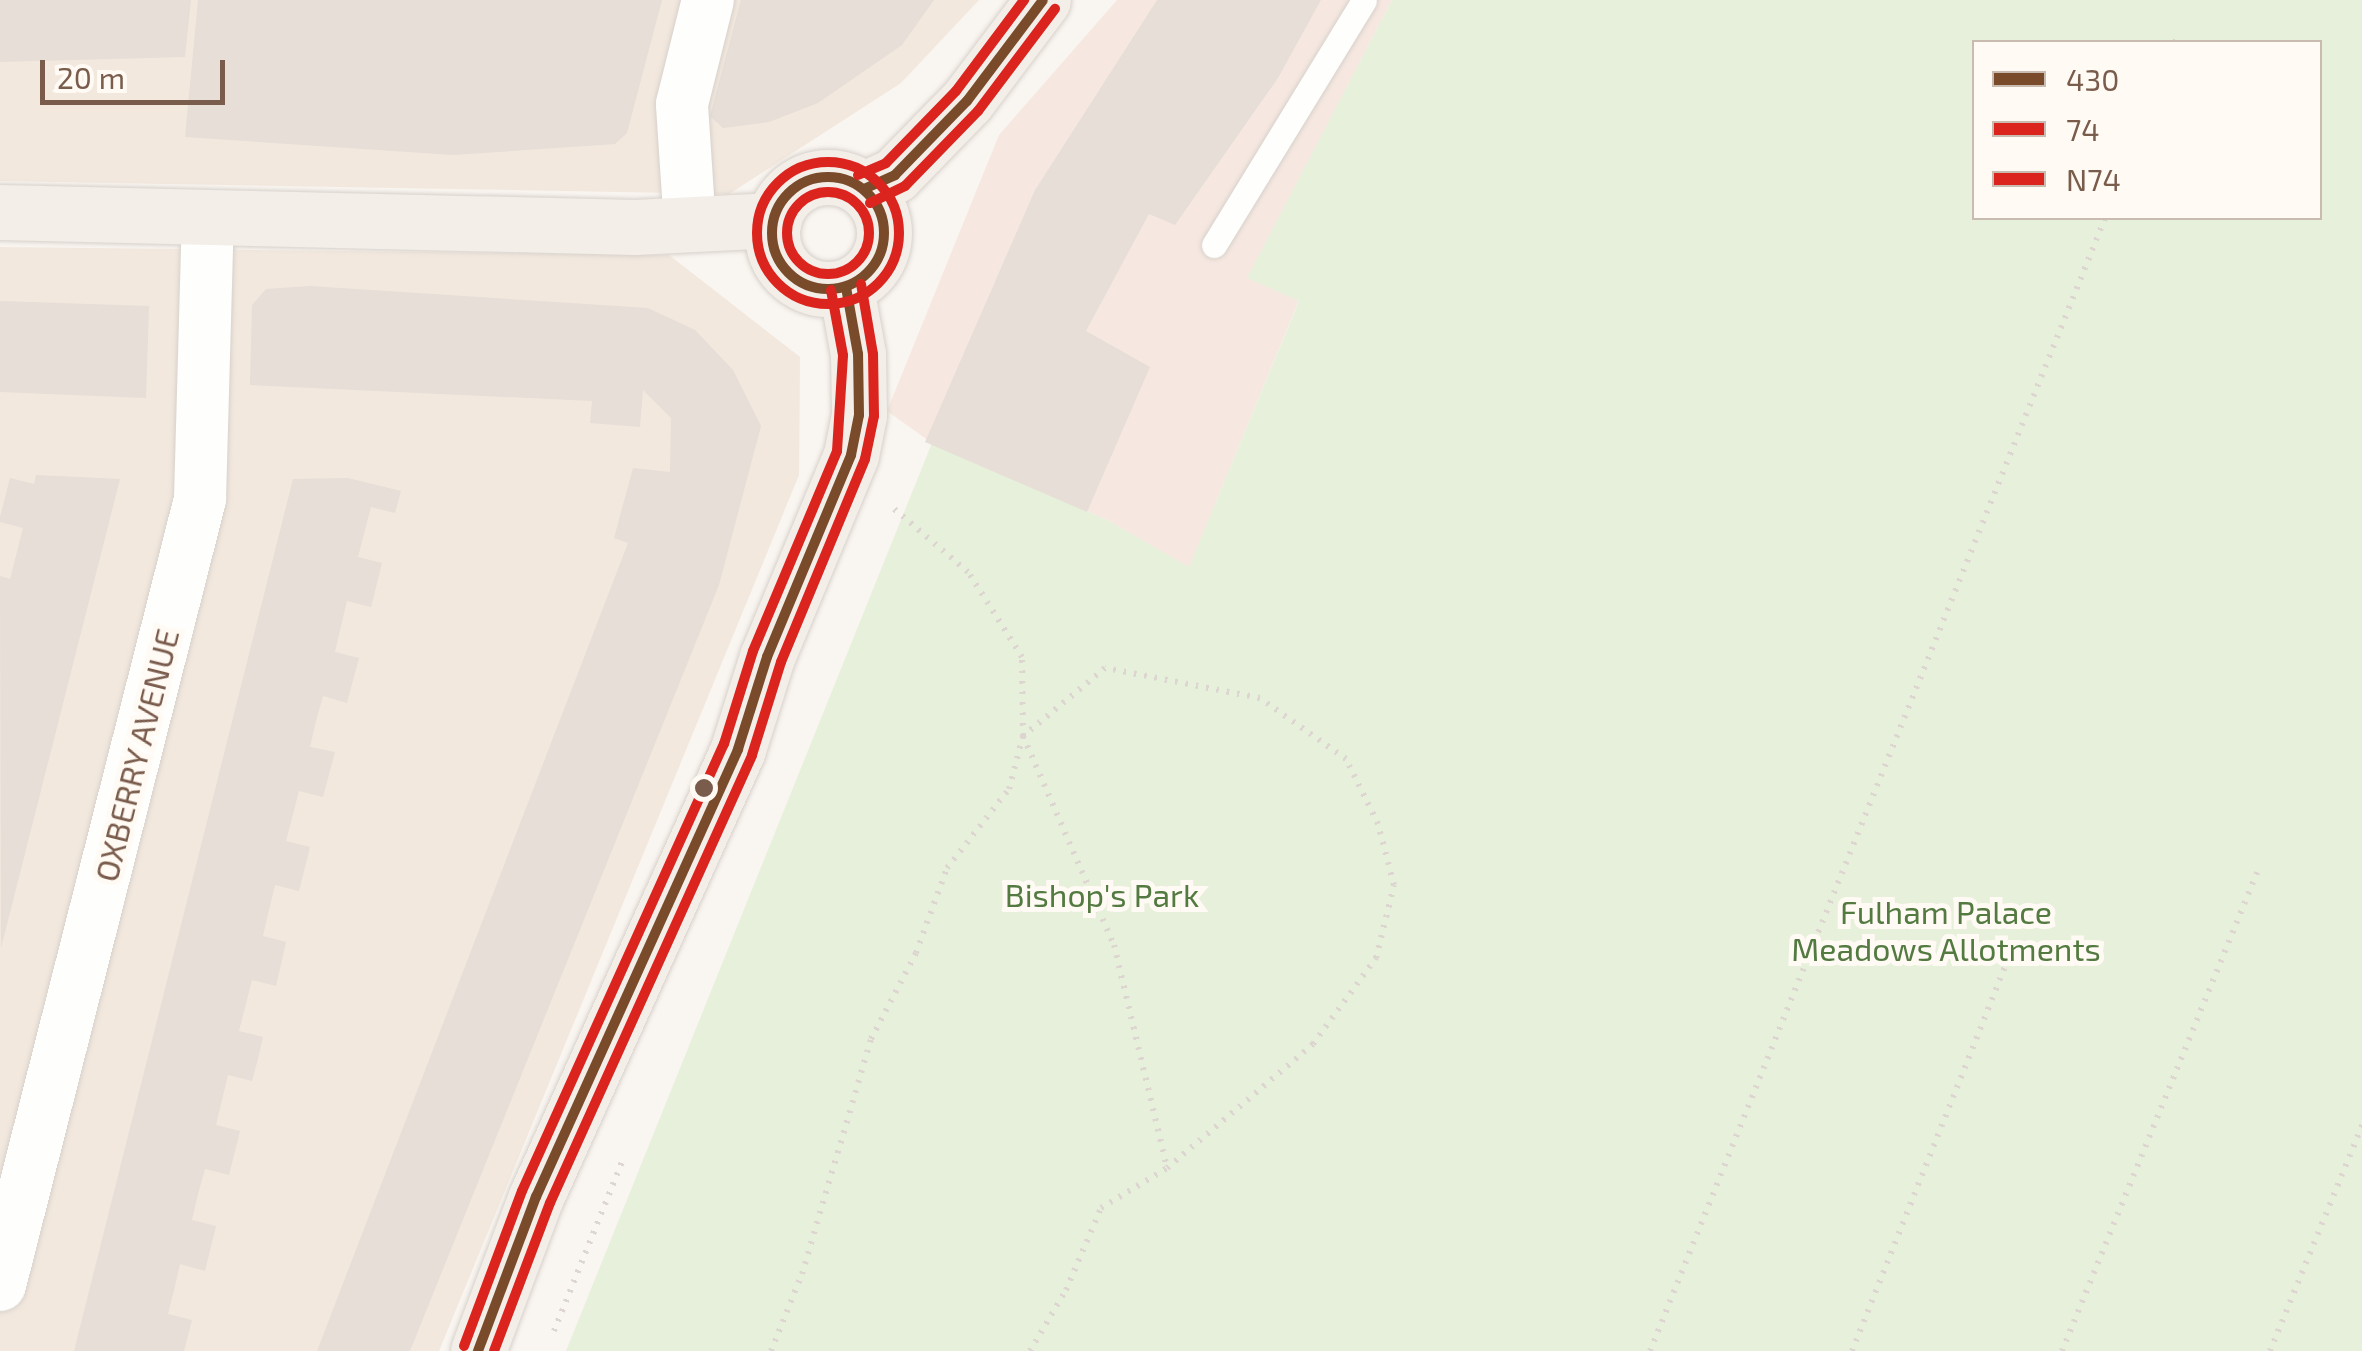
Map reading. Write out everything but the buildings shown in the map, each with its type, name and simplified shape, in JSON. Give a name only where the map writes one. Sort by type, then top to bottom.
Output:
[{"type":"main road","points":[[864,189],[895,175],[966,101],[1043,0]]},
{"type":"main road","points":[[810,180],[848,180],[864,189],[876,203],[884,238],[870,270],[846,287],[829,292],[805,286],[790,272],[773,239],[774,220],[781,202],[810,180]]},
{"type":"main road","points":[[0,212],[690,226],[774,220]]},
{"type":"main road","points":[[478,1351],[536,1197],[738,749],[767,657],[842,482],[859,415],[858,354],[846,287]]},
{"type":"street","points":[[690,226],[682,104],[708,0]]},
{"type":"street","name":"OXBERRY AVENUE","points":[[0,1284],[200,499],[208,216]]},
{"type":"lane","points":[[1214,245],[1364,0]]},
{"type":"path","points":[[1650,1351],[2104,220]]},
{"type":"path","points":[[770,1351],[802,1274],[872,1038],[916,953],[947,868],[1009,789],[1023,736],[1022,657],[968,572],[904,516],[842,482]]},
{"type":"path","points":[[1023,736],[1106,668],[1260,698],[1346,758],[1378,824],[1394,885],[1376,958],[1312,1044],[1167,1168],[1102,1208],[1066,1290],[1030,1351]]},
{"type":"path","points":[[1023,736],[1114,945],[1167,1168]]},
{"type":"path","points":[[2062,1351],[2258,870]]},
{"type":"path","points":[[1852,1351],[2012,949]]},
{"type":"path","points":[[2270,1351],[2362,1125]]},
{"type":"shaded area","points":[[0,0],[979,0],[901,83],[729,194],[0,181]]},
{"type":"shaded area","points":[[1117,0],[1392,0],[1248,277],[1299,300],[1189,568],[1109,521],[932,443],[887,411],[999,135]]},
{"type":"shaded area","points":[[0,247],[669,255],[800,357],[799,475],[439,1351],[0,1351]]},
{"type":"green space","name":"Fulham Palace Meadows Allotments","points":[[1392,0],[2362,0],[2362,1351],[566,1351],[932,443],[1109,521],[1189,567],[1299,301],[1247,278]]},
{"type":"transit line","name":"N74","points":[[858,175],[886,163],[956,91],[1024,0]]},
{"type":"transit line","name":"430","points":[[864,189],[895,175],[967,101],[1043,0]]},
{"type":"transit line","name":"74","points":[[870,203],[905,186],[978,111],[1055,9]]},
{"type":"transit line","name":"74","points":[[828,162],[855,168],[878,183],[893,206],[899,233],[893,260],[878,283],[855,298],[828,304],[801,298],[778,283],[763,260],[757,233],[763,206],[778,183],[801,168],[828,162]]},
{"type":"transit line","name":"430","points":[[828,177],[849,181],[867,194],[880,212],[884,233],[880,254],[867,272],[849,285],[828,289],[807,285],[789,272],[776,254],[772,233],[776,212],[789,194],[807,181],[828,177]]},
{"type":"transit line","name":"N74","points":[[828,192],[844,195],[857,204],[866,217],[869,233],[866,249],[857,262],[844,271],[828,274],[812,271],[799,262],[790,249],[787,233],[790,217],[799,204],[812,195],[828,192]]},
{"type":"transit line","name":"74","points":[[494,1351],[550,1203],[752,755],[781,662],[865,459],[874,416],[873,354],[861,284]]},
{"type":"transit line","name":"430","points":[[478,1351],[536,1197],[738,749],[767,657],[851,455],[859,415],[858,354],[846,287]]},
{"type":"transit line","name":"N74","points":[[464,1346],[522,1191],[724,744],[753,651],[837,451],[843,355],[831,290]]},
{"type":"park label","name":"Bishop's Park","points":[[1102,894]]}]
